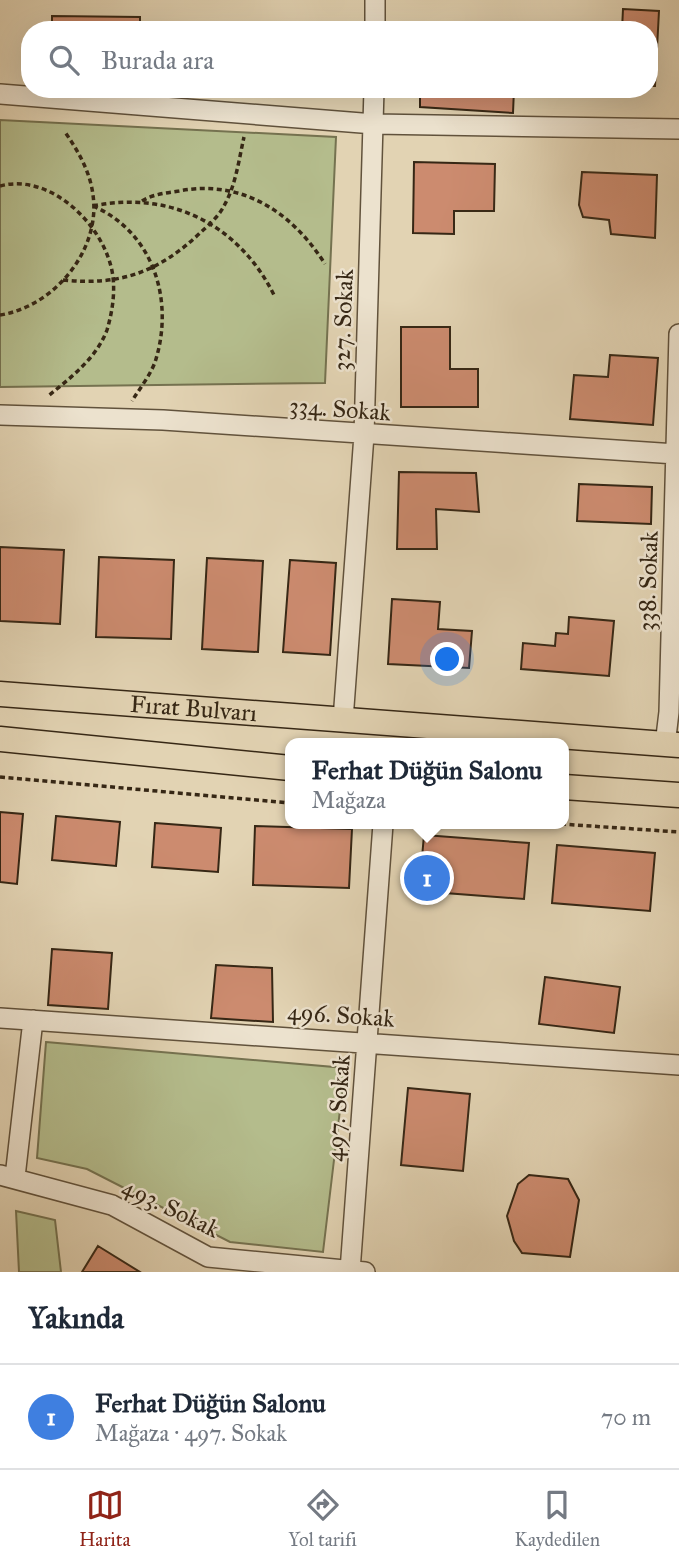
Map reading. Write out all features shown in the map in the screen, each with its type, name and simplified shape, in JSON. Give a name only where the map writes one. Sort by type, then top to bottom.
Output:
[{"type":"main road","name":"Fırat Bulvarı","points":[[0,694],[672,745]]},
{"type":"main road","name":"Fırat Bulvarı","points":[[0,739],[285,768]]},
{"type":"main road","points":[[569,787],[679,795]]},
{"type":"street","points":[[375,0],[375,21]]},
{"type":"street","points":[[0,94],[21,96]]},
{"type":"street","points":[[50,98],[374,124],[679,129]]},
{"type":"street","name":"327. Sokak","points":[[343,720],[364,435],[374,98]]},
{"type":"street","name":"338. Sokak","points":[[672,745],[669,712],[679,334]]},
{"type":"street","name":"334. Sokak","points":[[0,415],[121,419],[676,454]]},
{"type":"street","name":"497. Sokak","points":[[358,1271],[367,1041],[383,829]]},
{"type":"street","name":"496. Sokak","points":[[0,1018],[367,1041],[679,1065]]},
{"type":"street","points":[[8,1176],[33,1020]]},
{"type":"street","name":"493. Sokak","points":[[8,1176],[112,1205],[207,1265],[358,1271]]},
{"type":"path","points":[[0,315],[18,312],[42,300],[63,281],[84,246],[91,225],[93,206],[87,170],[65,132]]},
{"type":"path","points":[[63,281],[131,278],[154,268],[209,224],[225,205],[244,137]]},
{"type":"path","points":[[0,186],[21,184],[49,191],[77,209],[91,225],[113,278],[113,306],[99,347],[80,370],[26,415]]},
{"type":"path","points":[[93,206],[142,201],[194,188],[230,190],[257,198],[297,226],[325,264]]},
{"type":"path","points":[[142,201],[174,206],[209,224],[245,252],[266,278],[275,297]]},
{"type":"path","points":[[93,206],[113,215],[130,230],[154,268],[162,290],[165,320],[156,361],[121,419]]},
{"type":"path","points":[[0,777],[285,803]]},
{"type":"path","points":[[569,825],[679,832]]},
{"type":"green space","points":[[0,120],[336,137],[325,383],[0,387]]},
{"type":"green space","points":[[46,1042],[345,1068],[323,1252],[230,1242],[87,1169],[37,1158]]},
{"type":"green space","points":[[16,1211],[55,1220],[61,1272],[19,1272]]},
{"type":"building","points":[[623,9],[659,11],[658,30],[658,21],[622,21]]},
{"type":"building","points":[[52,16],[140,17],[140,21],[52,21]]},
{"type":"building","points":[[420,98],[514,98],[513,113],[420,107]]},
{"type":"building","points":[[414,162],[495,164],[494,211],[454,211],[454,234],[413,233]]},
{"type":"building","points":[[582,172],[657,175],[655,238],[611,234],[609,220],[583,217],[579,205]]},
{"type":"building","points":[[401,327],[450,327],[450,369],[478,369],[478,407],[401,407]]},
{"type":"building","points":[[610,355],[658,358],[653,425],[570,419],[574,375],[608,377]]},
{"type":"building","points":[[399,472],[476,473],[479,512],[436,509],[437,549],[397,549]]},
{"type":"building","points":[[579,484],[652,487],[651,524],[577,521]]},
{"type":"building","points":[[0,547],[64,550],[60,624],[0,621]]},
{"type":"building","points":[[99,557],[174,560],[171,639],[96,637]]},
{"type":"building","points":[[207,558],[263,561],[258,652],[202,649]]},
{"type":"building","points":[[290,560],[336,563],[330,655],[283,652]]},
{"type":"building","points":[[392,599],[440,602],[438,629],[472,631],[469,668],[388,664]]},
{"type":"building","points":[[569,617],[614,621],[609,676],[521,669],[523,643],[555,646],[556,633],[568,634]]},
{"type":"building","points":[[0,812],[23,814],[17,884],[0,882]]},
{"type":"building","points":[[56,816],[120,822],[116,866],[52,860]]},
{"type":"building","points":[[155,823],[221,828],[218,872],[152,867]]},
{"type":"building","points":[[255,826],[352,829],[349,888],[253,885]]},
{"type":"building","points":[[424,835],[529,843],[524,899],[419,891]]},
{"type":"building","points":[[557,845],[655,853],[650,911],[552,903]]},
{"type":"building","points":[[52,949],[112,953],[108,1009],[48,1005]]},
{"type":"building","points":[[216,965],[272,968],[273,1022],[211,1018]]},
{"type":"building","points":[[545,977],[620,987],[614,1033],[539,1024]]},
{"type":"building","points":[[408,1088],[470,1094],[463,1171],[401,1165]]},
{"type":"building","points":[[529,1175],[568,1179],[579,1200],[570,1257],[522,1253],[514,1241],[507,1216],[518,1184]]},
{"type":"building","points":[[98,1246],[140,1272],[82,1272]]},
{"type":"place","name":"Ferhat Düğün Salonu","points":[[427,878]]}]
